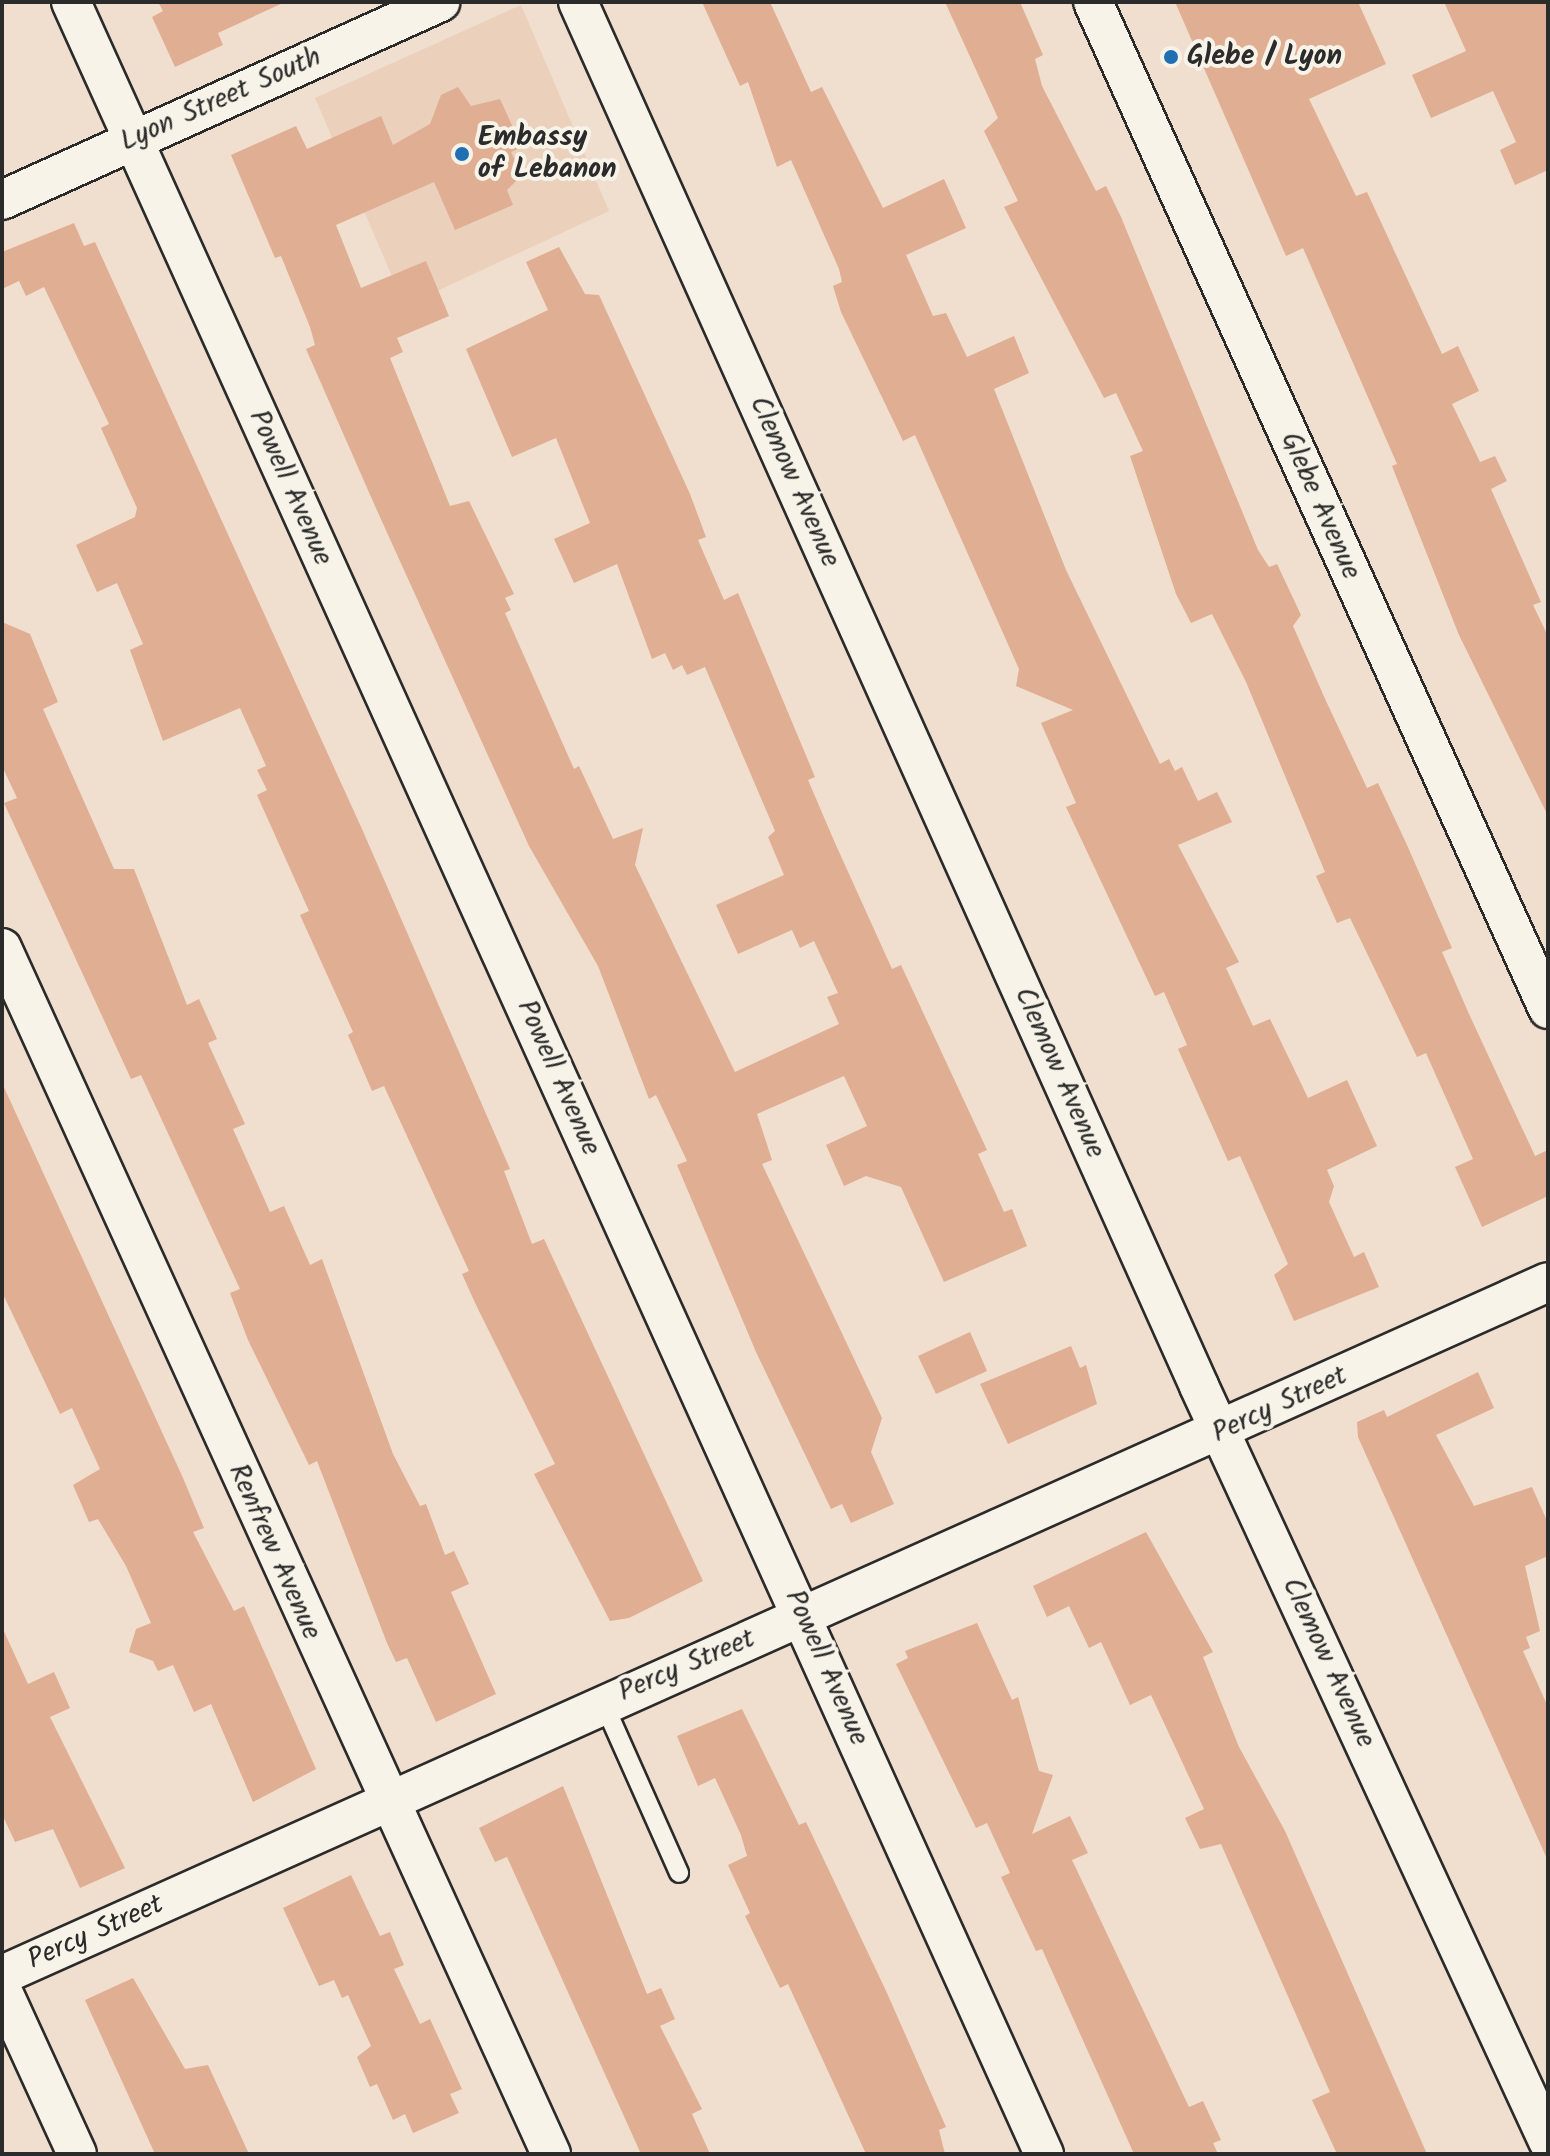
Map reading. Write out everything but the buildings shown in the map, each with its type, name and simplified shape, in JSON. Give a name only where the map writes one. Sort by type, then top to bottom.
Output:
[{"type":"street","name":"Powell Avenue","points":[[71,2],[1044,2154]]},
{"type":"street","name":"Lyon Street South","points":[[2,200],[440,2]]},
{"type":"street","name":"Clemow Avenue","points":[[578,2],[1220,1433],[1548,2141]]},
{"type":"street","name":"Glebe Avenue","points":[[1093,2],[1548,1009]]},
{"type":"street","name":"Renfrew Avenue","points":[[2,948],[388,1803],[551,2154]]},
{"type":"street","name":"Percy Street","points":[[2,1975],[388,1803],[603,1702],[1220,1433],[1548,1282]]},
{"type":"street","points":[[2,1990],[77,2154]]},
{"type":"lane","points":[[603,1702],[679,1873]]},
{"type":"shaded area","name":"Embassy of Lebanon","points":[[521,5],[609,211],[405,306],[315,98]]},
{"type":"place","name":"Glebe / Lyon","points":[[1171,57]]},
{"type":"place","name":"Embassy of Lebanon","points":[[462,154]]}]
